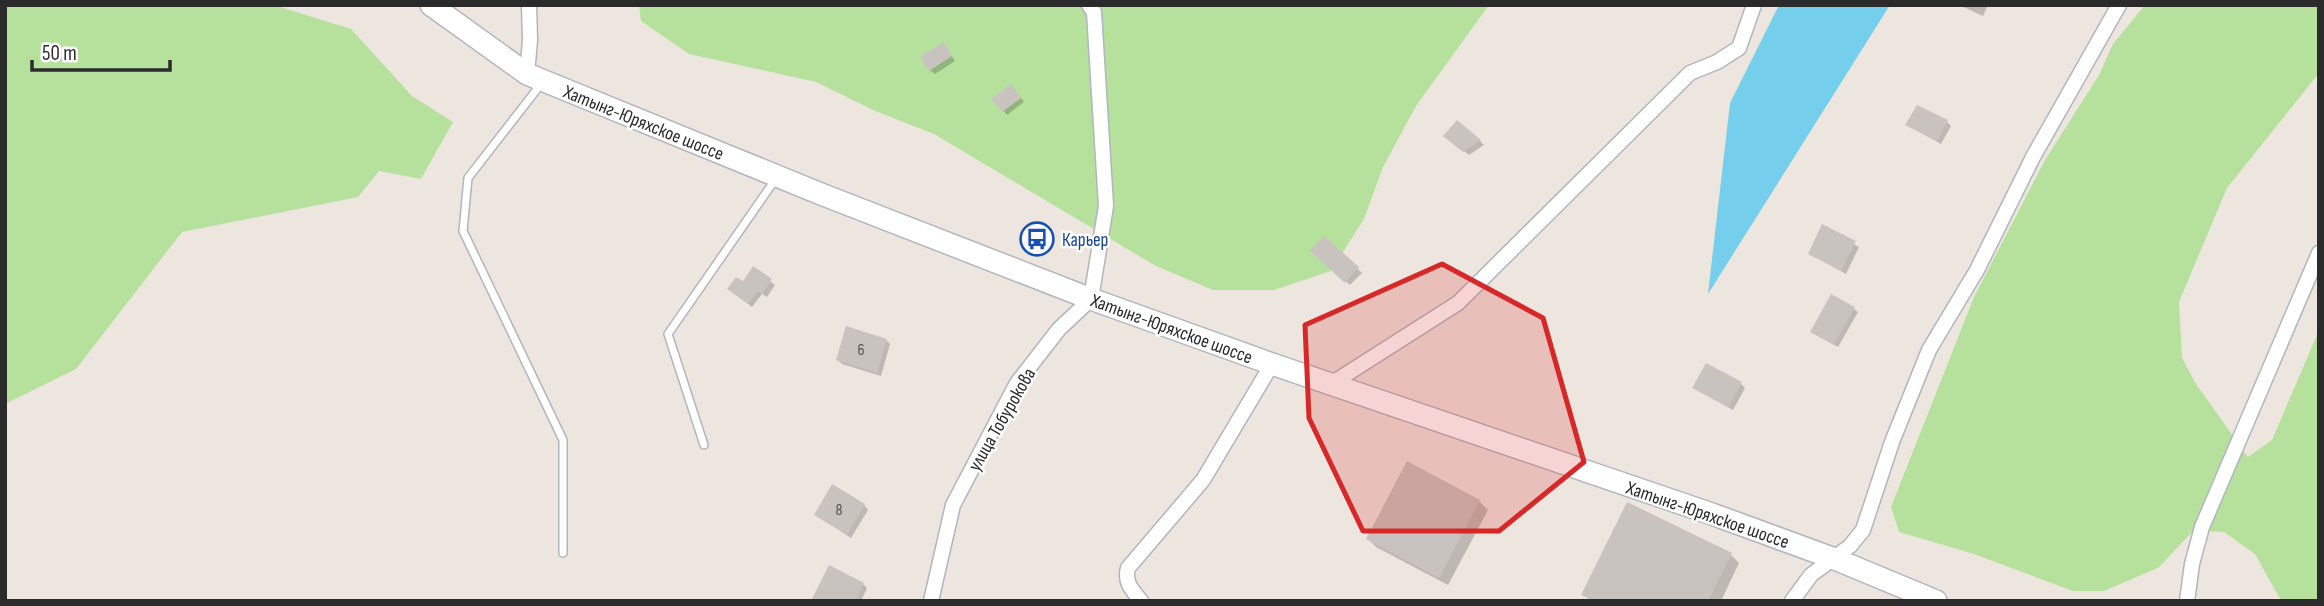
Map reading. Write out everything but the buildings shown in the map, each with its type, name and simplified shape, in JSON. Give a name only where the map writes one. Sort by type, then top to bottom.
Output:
[{"type":"street","name":"Хатынг-Юряхское шоссе","points":[[431,5],[535,77],[777,177],[1091,299],[1835,559],[1936,601]]},
{"type":"street","points":[[529,5],[535,77]]},
{"type":"street","points":[[1331,384],[1458,303],[1690,73],[1717,62],[1739,48],[1754,5]]},
{"type":"street","points":[[1792,601],[1811,575],[1835,559],[1863,530],[1892,442],[1929,349],[1977,270],[2033,157],[2119,5]]},
{"type":"street","points":[[1091,299],[1106,206],[1094,7]]},
{"type":"street","points":[[2188,601],[2192,564],[2202,527],[2319,253]]},
{"type":"street","name":"улица Тобурокова","points":[[931,601],[953,505],[1017,383],[1059,329],[1091,299]]},
{"type":"street","points":[[1140,601],[1126,577],[1128,568],[1203,481],[1272,364]]},
{"type":"lane","points":[[535,77],[468,178],[463,231],[563,440],[563,553]]},
{"type":"lane","points":[[704,445],[668,334],[777,177]]},
{"type":"highlighted area","points":[[1442,264],[1543,318],[1584,462],[1499,531],[1363,531],[1309,418],[1305,325]]},
{"type":"green space","points":[[5,5],[274,5],[351,29],[412,96],[453,122],[421,179],[379,171],[358,197],[182,232],[76,369],[5,404]]},
{"type":"green space","points":[[639,5],[1489,5],[1416,106],[1383,167],[1364,219],[1331,271],[1274,290],[1213,290],[1156,266],[934,134],[873,110],[816,82],[689,54],[641,21]]},
{"type":"green space","points":[[2145,5],[2319,5],[2319,73],[2227,188],[2179,302],[2182,358],[2196,384],[2248,457],[2272,440],[2319,330],[2319,601],[2281,601],[2255,554],[2224,532],[2194,530],[2158,568],[2104,591],[2073,591],[1974,554],[1899,532],[1891,507],[1974,297],[2045,160],[2099,75],[2113,44]]},
{"type":"water","points":[[1779,5],[1890,5],[1708,294],[1730,103]]},
{"type":"place","name":"Карьер","points":[[1037,239]]}]
